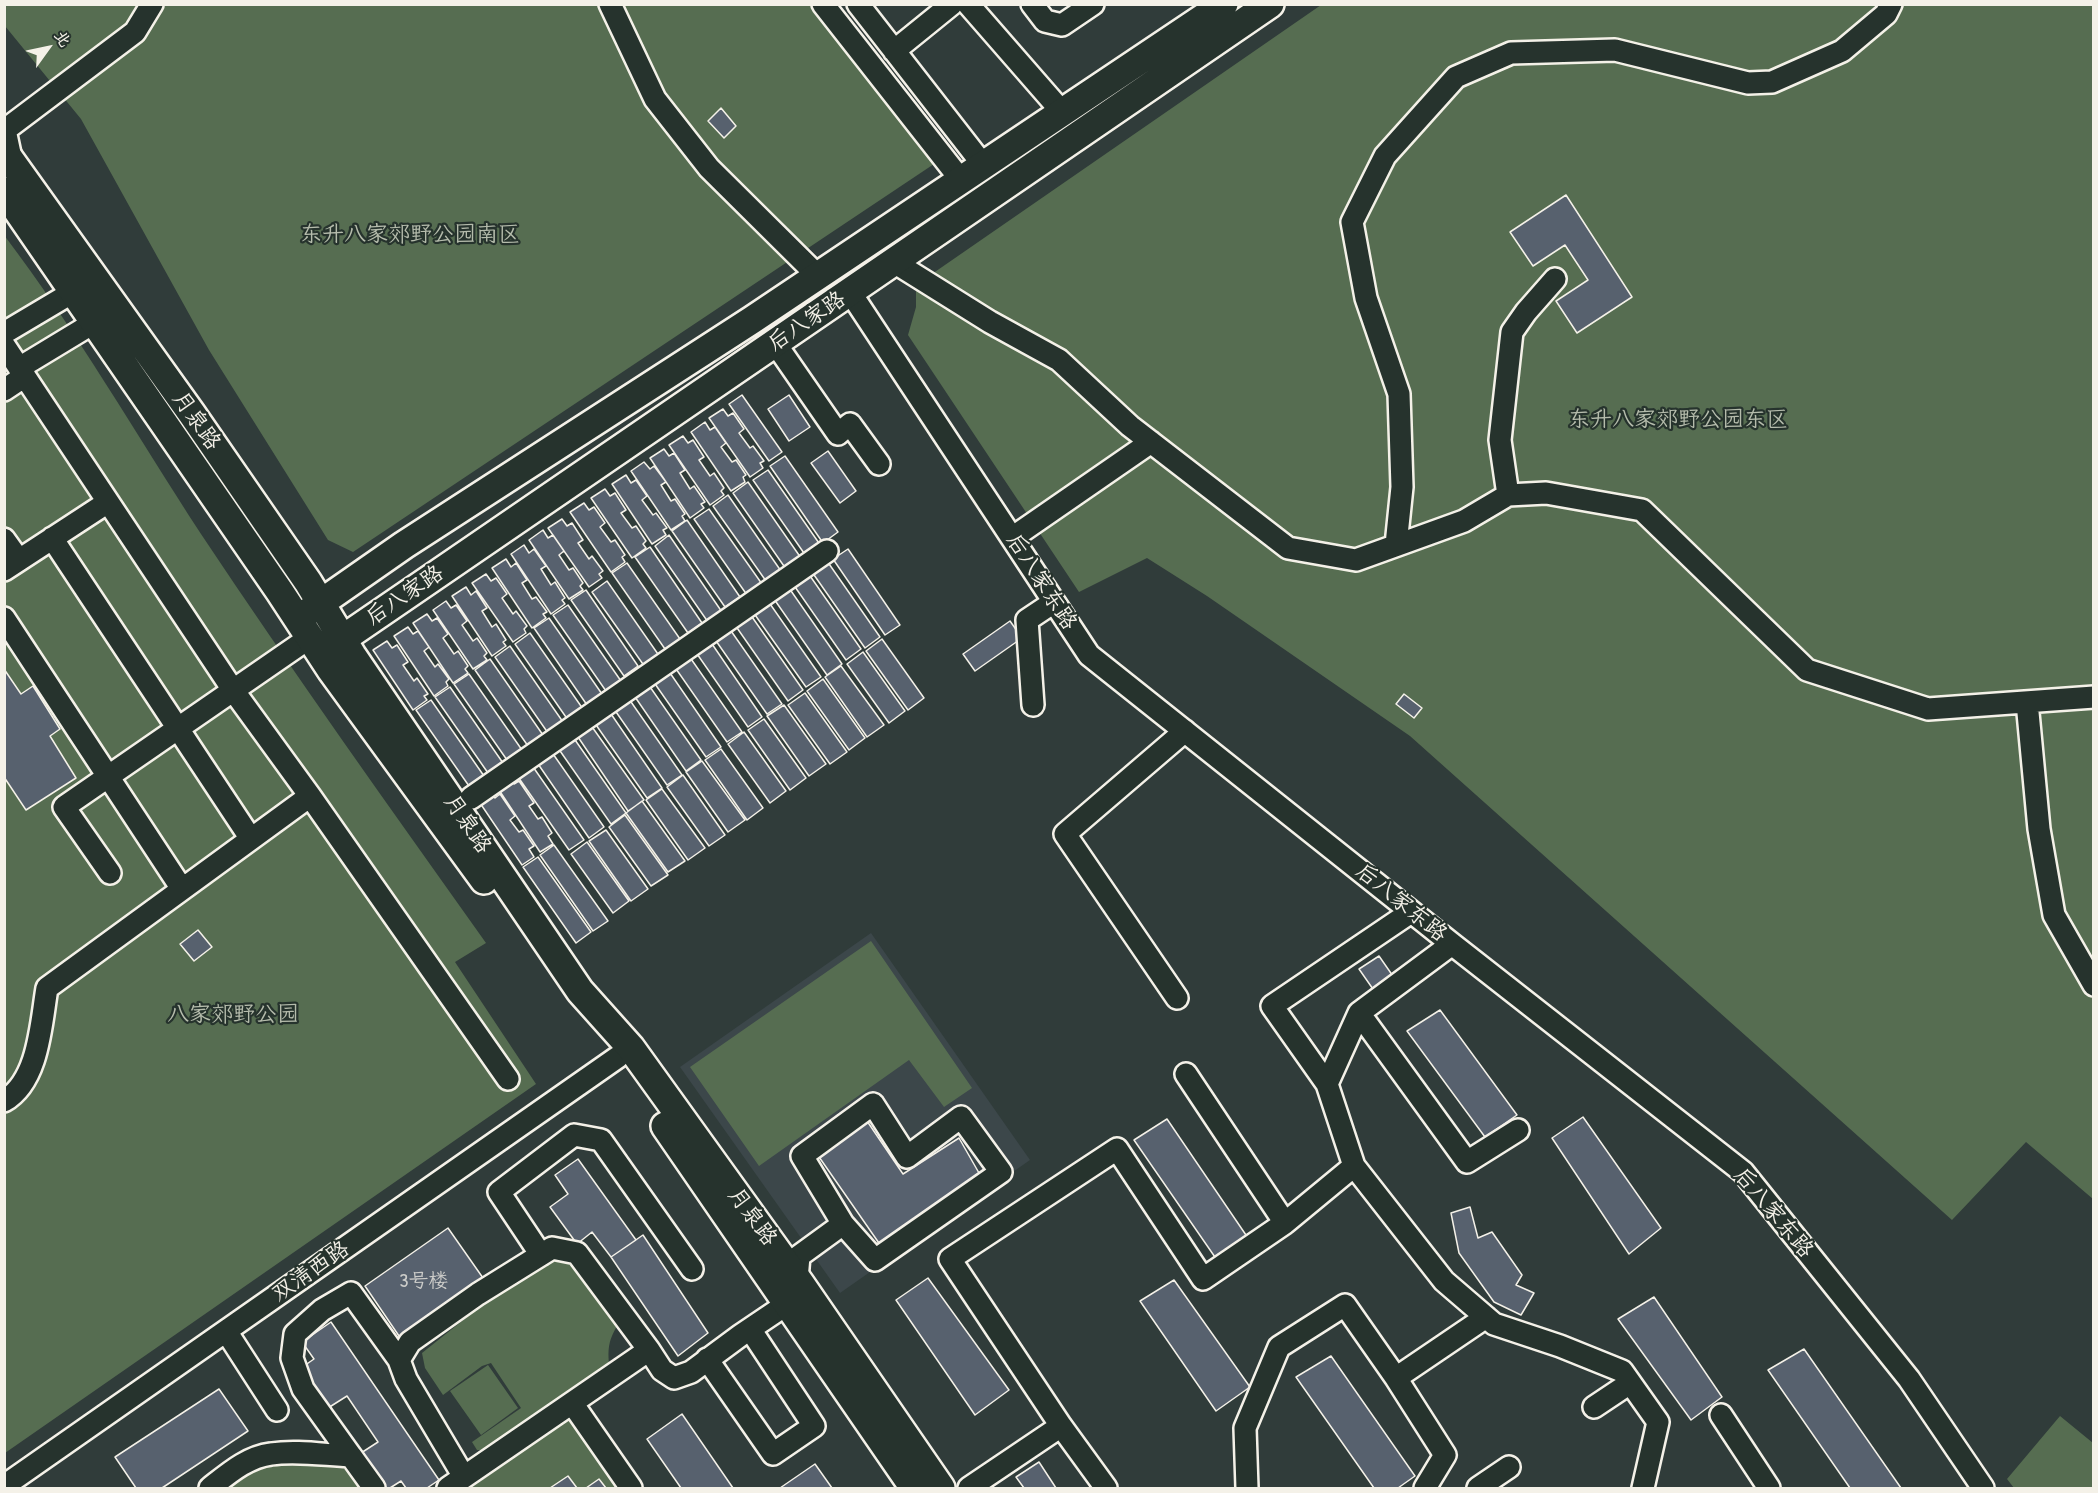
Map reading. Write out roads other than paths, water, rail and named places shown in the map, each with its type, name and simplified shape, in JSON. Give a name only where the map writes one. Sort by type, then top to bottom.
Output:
[{"type":"main road","name":"后八家路","points":[[1224,4],[818,276],[404,545],[320,603],[309,637],[343,638],[1270,4]]},
{"type":"main road","name":"月泉路","points":[[8,157],[192,414],[308,582],[352,656],[580,991],[631,1048],[797,1279],[941,1488]]},
{"type":"main road","name":"月泉路","points":[[4,191],[309,637],[572,1002],[618,1057],[914,1488]]},
{"type":"street","points":[[8,157],[5,130],[135,32],[152,4]]},
{"type":"street","points":[[610,4],[655,99],[709,168],[818,276]]},
{"type":"street","points":[[824,4],[973,173]]},
{"type":"street","points":[[858,4],[894,51],[973,173]]},
{"type":"street","points":[[894,51],[952,4]]},
{"type":"street","points":[[968,4],[1063,113]]},
{"type":"street","points":[[1032,4],[1045,21],[1062,24],[1093,4]]},
{"type":"street","points":[[1396,545],[1402,487],[1399,394],[1366,297],[1352,222],[1385,156],[1456,77],[1511,53],[1615,50],[1748,83],[1772,82],[1842,51],[1886,14],[1891,4]]},
{"type":"street","points":[[894,262],[990,322],[1059,360],[1130,426],[1288,548],[1356,560],[1464,521],[1508,495],[1546,493],[1642,510],[1807,670],[1928,709],[2094,697]]},
{"type":"street","points":[[1508,495],[1500,440],[1512,332],[1555,279]]},
{"type":"street","name":"后八家东路","points":[[850,291],[1089,655],[1743,1172],[1909,1379],[1983,1488]]},
{"type":"street","points":[[4,333],[73,292]]},
{"type":"street","points":[[4,390],[22,372],[94,322]]},
{"type":"street","points":[[776,343],[838,434],[850,424],[879,464]]},
{"type":"street","points":[[4,345],[233,690],[508,1079]]},
{"type":"street","points":[[1012,538],[1151,442]]},
{"type":"street","points":[[4,540],[12,565],[108,502]]},
{"type":"street","points":[[52,538],[251,839]]},
{"type":"street","points":[[471,798],[827,551]]},
{"type":"street","points":[[1033,705],[1027,620],[1054,602]]},
{"type":"street","points":[[4,618],[182,890]]},
{"type":"street","points":[[110,873],[64,807],[309,637]]},
{"type":"street","points":[[2027,702],[2039,829],[2054,915],[2094,985]]},
{"type":"street","points":[[1177,998],[1065,834],[1185,730]]},
{"type":"street","points":[[4,1101],[12,1096],[29,1071],[36,1051],[46,988],[310,796]]},
{"type":"street","points":[[1412,912],[1272,1006],[1327,1084],[1354,1166],[1444,1281],[1494,1324],[1560,1346],[1622,1371],[1658,1422],[1643,1488]]},
{"type":"street","points":[[1327,1084],[1359,1013],[1452,944]]},
{"type":"street","points":[[1359,1013],[1467,1162],[1518,1130]]},
{"type":"street","name":"双清西路","points":[[4,1486],[618,1057]]},
{"type":"street","points":[[1186,1074],[1285,1223]]},
{"type":"street","points":[[873,1104],[907,1157],[960,1117],[1001,1172],[874,1260],[843,1224],[802,1156],[873,1104]]},
{"type":"street","points":[[541,1255],[499,1192],[574,1135],[601,1140],[692,1269]]},
{"type":"street","points":[[1106,1488],[950,1259],[1117,1149],[1203,1279],[1285,1223],[1354,1166]]},
{"type":"street","points":[[797,1279],[799,1256],[843,1224]]},
{"type":"street","points":[[399,1360],[410,1342],[478,1294],[552,1248],[577,1252],[662,1370],[674,1378],[691,1372],[751,1322],[787,1304]]},
{"type":"street","points":[[374,1488],[303,1389],[292,1358],[295,1334],[322,1310],[351,1293],[399,1360],[456,1483],[649,1350]]},
{"type":"street","points":[[1247,1488],[1245,1428],[1279,1347],[1345,1305],[1396,1378],[1445,1455],[1425,1488]]},
{"type":"street","points":[[1396,1378],[1486,1317]]},
{"type":"street","points":[[707,1359],[773,1454],[814,1426],[751,1322]]},
{"type":"street","points":[[226,1331],[277,1410]]},
{"type":"street","points":[[1594,1407],[1630,1383]]},
{"type":"street","points":[[572,1403],[631,1488]]},
{"type":"street","points":[[1721,1415],[1769,1488]]},
{"type":"street","points":[[969,1488],[1062,1426]]},
{"type":"street","points":[[210,1488],[241,1465],[269,1454],[351,1455]]},
{"type":"street","points":[[1478,1488],[1509,1467]]},
{"type":"park label","name":"东升八家郊野公园南区","points":[[410,235]]},
{"type":"park label","name":"东升八家郊野公园东区","points":[[1678,420]]},
{"type":"park label","name":"八家郊野公园","points":[[233,1015]]}]
